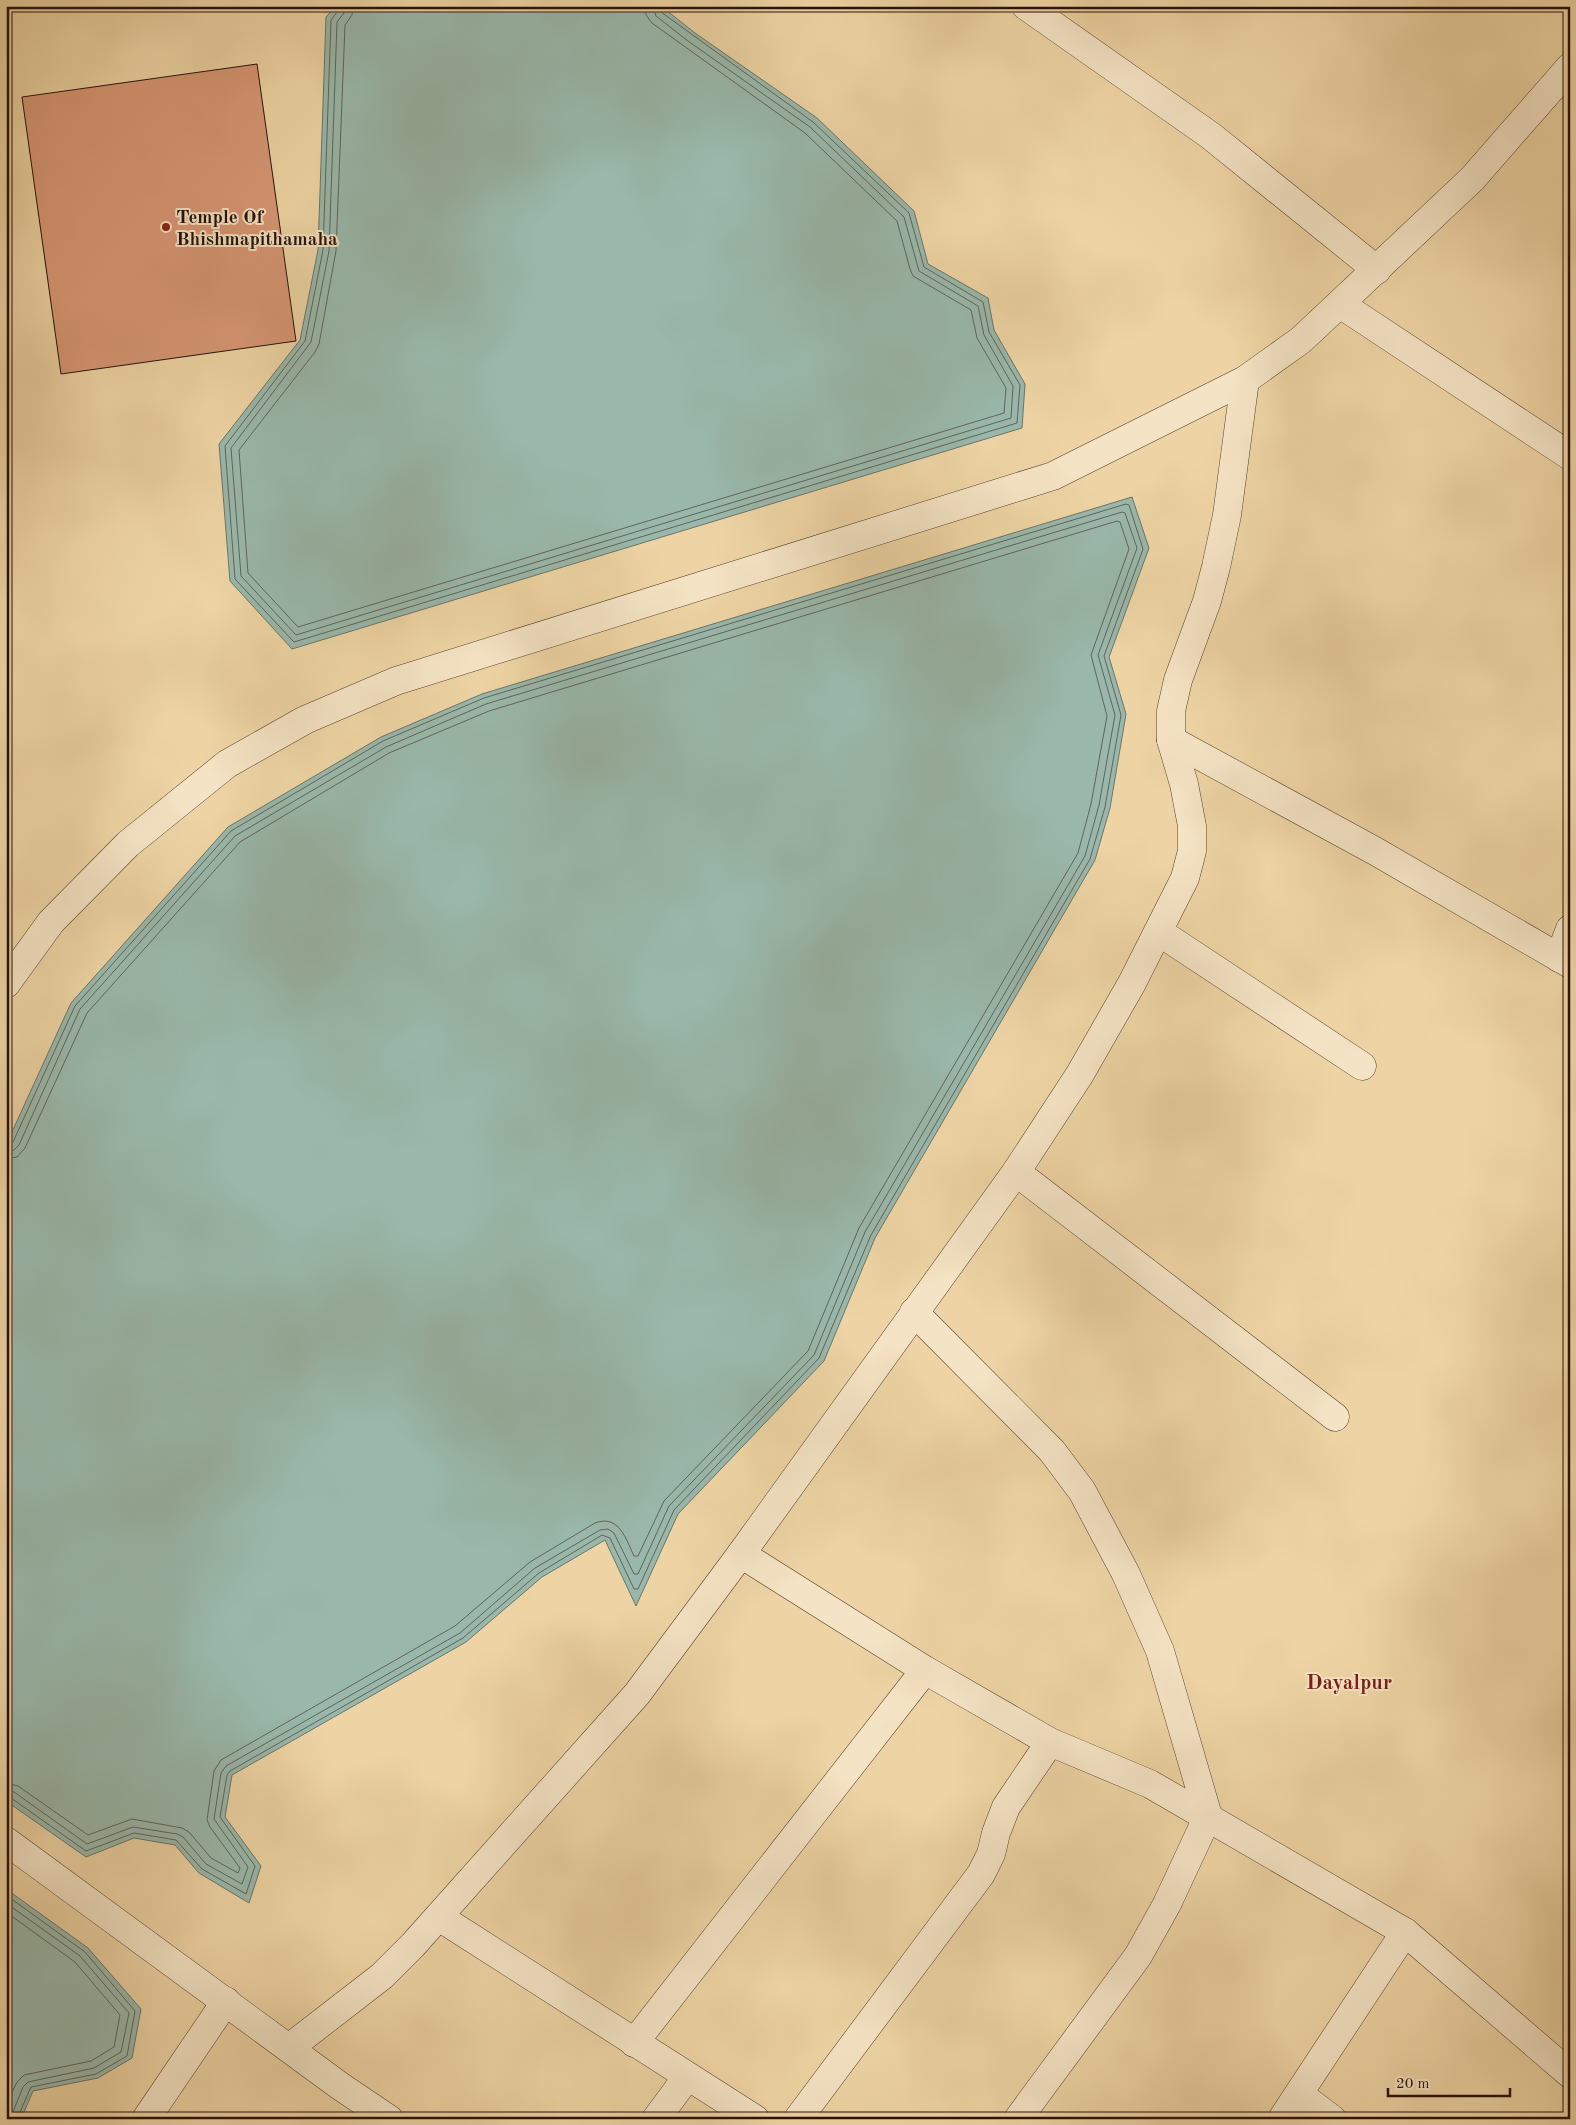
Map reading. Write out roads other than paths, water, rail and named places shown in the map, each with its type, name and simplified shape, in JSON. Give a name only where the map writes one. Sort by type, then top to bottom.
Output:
[{"type":"street","points":[[1026,6],[1211,136],[1377,270]]},
{"type":"street","points":[[6,984],[51,922],[128,844],[227,764],[305,720],[396,681],[1053,476],[1246,380],[1301,340],[1472,179],[1570,67]]},
{"type":"street","points":[[1340,304],[1570,456]]},
{"type":"street","points":[[289,2048],[382,1976],[439,1917],[637,1694],[741,1554],[1016,1172],[1107,1029],[1159,932],[1184,878],[1192,851],[1192,826],[1184,784],[1171,740],[1171,711],[1178,680],[1207,600],[1225,524],[1246,380]]},
{"type":"street","points":[[1171,740],[1375,850],[1564,961],[1570,929]]},
{"type":"street","points":[[1159,932],[1362,1066]]},
{"type":"street","points":[[1016,1172],[1335,1417]]},
{"type":"street","points":[[914,1312],[1052,1451],[1082,1491],[1126,1574],[1160,1651],[1208,1816],[1167,1904],[1138,1956],[1018,2119]]},
{"type":"street","points":[[741,1554],[925,1670],[1050,1742],[1150,1784],[1405,1932],[1570,2074]]},
{"type":"street","points":[[634,2043],[925,1670]]},
{"type":"street","points":[[798,2119],[981,1874],[991,1854],[996,1833],[1006,1807],[1050,1742]]},
{"type":"street","points":[[6,1841],[388,2119]]},
{"type":"street","points":[[439,1917],[755,2119]]},
{"type":"street","points":[[1282,2119],[1405,1932]]},
{"type":"street","points":[[146,2119],[226,2001]]},
{"type":"street","points":[[656,2119],[688,2077]]},
{"type":"street","points":[[1299,2094],[1332,2119]]},
{"type":"water","points":[[336,6],[661,6],[695,33],[817,118],[914,211],[928,264],[988,298],[994,330],[1025,384],[1022,428],[292,649],[230,581],[219,444],[300,340],[318,250],[326,17]]},
{"type":"water","points":[[1132,497],[1149,548],[1109,657],[1126,714],[1110,808],[1095,860],[875,1238],[824,1361],[678,1514],[636,1606],[605,1540],[542,1577],[466,1642],[232,1775],[225,1817],[261,1866],[249,1903],[199,1873],[175,1845],[134,1838],[86,1857],[6,1801],[6,1145],[71,1003],[228,827],[381,737],[482,694]]},
{"type":"water","points":[[6,1889],[88,1948],[141,2009],[132,2058],[98,2078],[33,2091],[21,2119],[6,2119]]},
{"type":"place","name":"Temple Of Bhishmapithamaha","points":[[166,227]]},
{"type":"district","name":"Dayalpur","points":[[1349,1682]]}]
